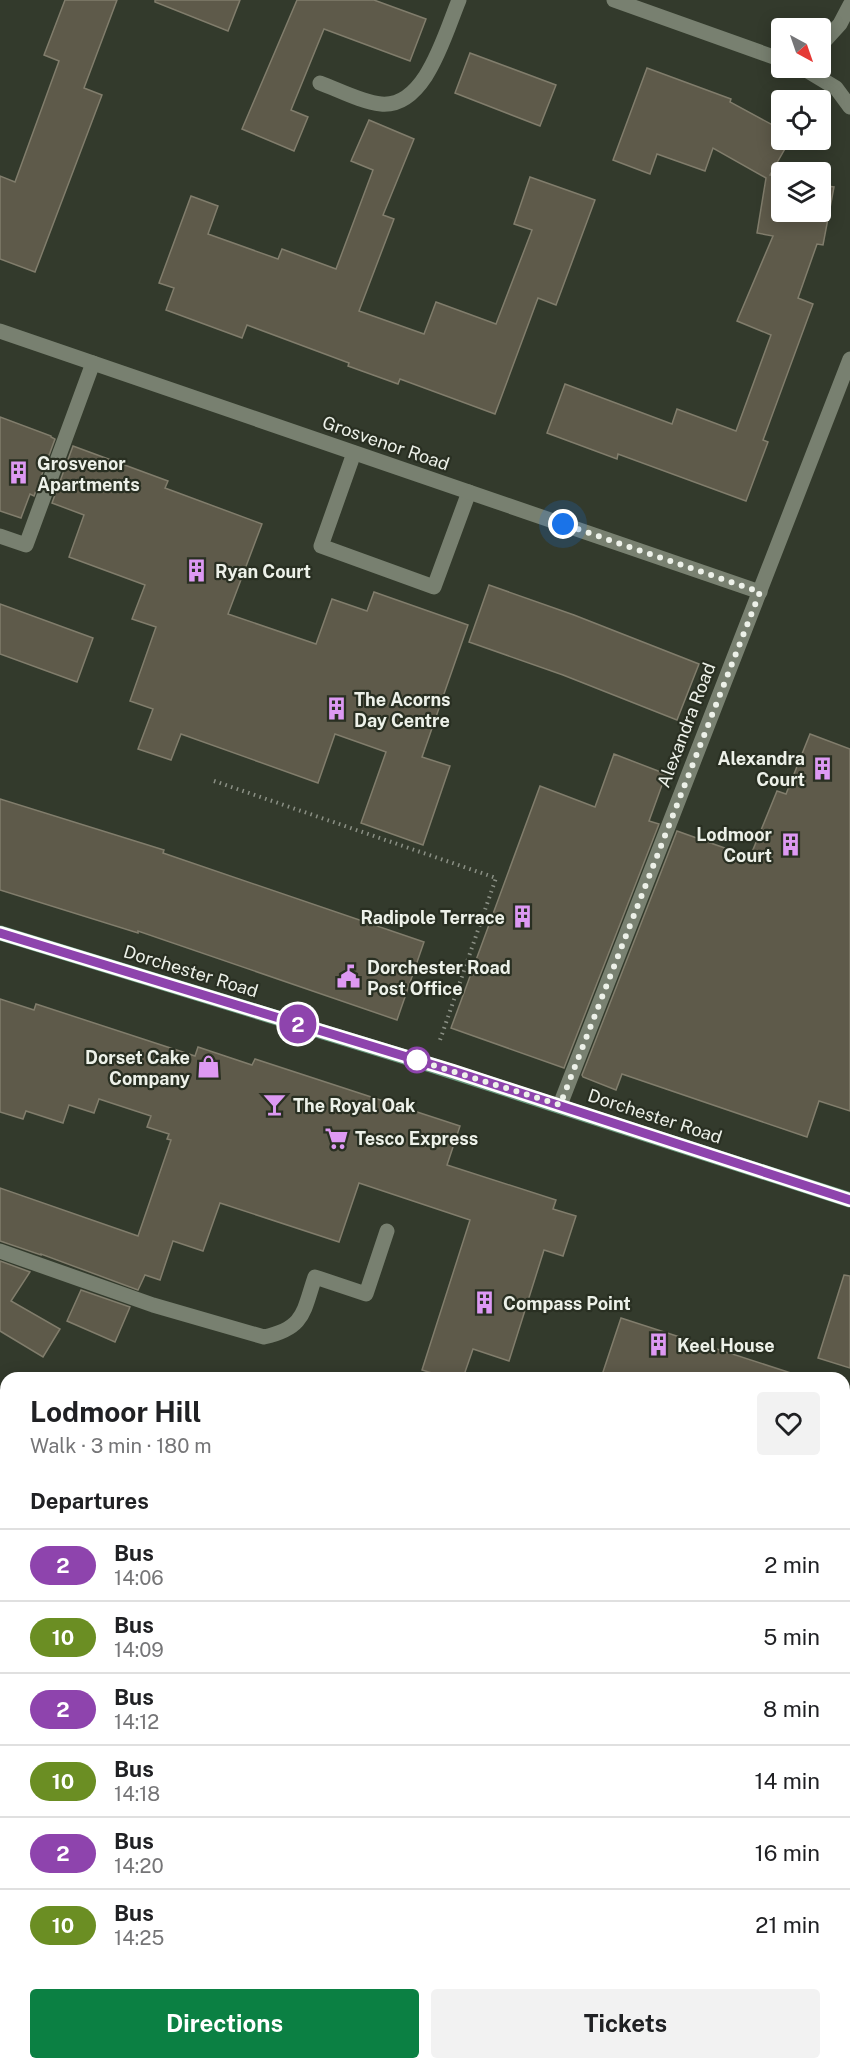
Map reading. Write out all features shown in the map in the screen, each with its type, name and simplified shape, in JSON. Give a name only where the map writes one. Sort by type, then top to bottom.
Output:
[{"type":"main road","name":"Dorchester Road","points":[[0,933],[560,1105],[850,1200]]},
{"type":"street","points":[[320,83],[385,105],[398,103],[410,97],[429,71],[459,0]]},
{"type":"street","points":[[614,0],[771,56]]},
{"type":"street","points":[[831,34],[840,24],[850,5]]},
{"type":"street","points":[[820,78],[836,88],[850,106]]},
{"type":"street","name":"Grosvenor Road","points":[[0,331],[760,592]]},
{"type":"street","name":"Alexandra Road","points":[[560,1105],[850,359]]},
{"type":"street","points":[[0,536],[26,545],[93,363]]},
{"type":"street","points":[[354,453],[321,546],[434,587],[469,492]]},
{"type":"street","points":[[0,1251],[153,1305],[264,1336],[281,1333],[294,1326],[303,1314],[315,1277],[366,1294],[387,1231]]},
{"type":"path","points":[[214,781],[496,878],[431,1065]]},
{"type":"building","points":[[65,0],[117,0],[84,88],[102,95],[35,272],[0,259],[0,176],[15,182],[59,61],[44,55]]},
{"type":"building","points":[[155,0],[240,0],[228,31],[155,2]]},
{"type":"building","points":[[297,0],[374,0],[426,19],[410,61],[324,29],[291,110],[308,117],[294,151],[242,129]]},
{"type":"building","points":[[470,53],[556,85],[540,126],[455,93]]},
{"type":"building","points":[[647,68],[731,99],[730,102],[771,124],[771,150],[784,150],[777,162],[771,162],[771,222],[827,222],[823,245],[817,244],[798,298],[813,304],[763,440],[768,442],[746,501],[618,454],[617,459],[547,433],[565,384],[672,424],[677,409],[736,431],[771,335],[737,321],[773,236],[757,233],[766,178],[713,148],[705,171],[657,154],[650,174],[613,160]]},
{"type":"building","points":[[369,120],[414,139],[383,215],[394,219],[359,311],[424,334],[436,302],[496,324],[532,230],[514,224],[530,177],[595,200],[556,305],[538,298],[495,414],[400,379],[398,384],[247,325],[242,338],[166,310],[174,288],[159,283],[191,196],[218,206],[208,234],[278,259],[282,249],[336,269],[373,170],[351,161]]},
{"type":"building","points":[[831,187],[834,187],[831,203]]},
{"type":"building","name":"Grosvenor Apartments","points":[[0,417],[55,439],[34,496],[30,494],[21,518],[0,511]]},
{"type":"building","points":[[73,446],[168,481],[165,488],[262,524],[228,614],[316,644],[332,599],[367,611],[374,592],[468,625],[422,757],[450,766],[423,845],[361,823],[386,752],[335,734],[318,783],[181,734],[171,760],[138,749],[153,709],[130,701],[156,627],[132,619],[145,585],[69,557],[84,515],[52,503]]},
{"type":"building","points":[[489,585],[574,615],[699,664],[677,720],[563,675],[469,642]]},
{"type":"building","points":[[0,604],[93,638],[77,682],[0,654]]},
{"type":"building","points":[[810,734],[850,749],[850,1111],[819,1101],[807,1137],[622,1074],[616,1090],[583,1077],[677,831],[750,857],[777,791],[786,794]]},
{"type":"building","points":[[614,754],[666,774],[649,821],[659,824],[564,1068],[451,1028],[540,786],[595,807]]},
{"type":"building","points":[[0,799],[164,850],[163,853],[424,942],[397,1020],[138,931],[138,933],[0,890]]},
{"type":"building","points":[[0,999],[34,1010],[36,1004],[195,1056],[198,1047],[252,1065],[255,1059],[460,1126],[447,1165],[556,1200],[553,1209],[576,1216],[563,1256],[544,1250],[509,1361],[473,1349],[465,1372],[428,1372],[422,1370],[470,1220],[359,1183],[339,1242],[220,1203],[203,1251],[173,1241],[160,1280],[145,1275],[138,1290],[0,1241],[0,1188],[138,1236],[171,1140],[167,1139],[169,1134],[147,1127],[151,1116],[99,1099],[94,1113],[69,1105],[63,1123],[26,1111],[23,1119],[0,1112]]},
{"type":"building","points":[[0,1261],[30,1272],[11,1301],[60,1329],[43,1357],[0,1331]]},
{"type":"building","points":[[844,1275],[850,1276],[850,1368],[818,1358]]},
{"type":"building","points":[[81,1290],[130,1307],[115,1342],[67,1321]]},
{"type":"building","name":"Keel House","points":[[621,1318],[788,1372],[603,1372]]},
{"type":"bus line","name":"2","points":[[0,933],[453,1071],[850,1200]]},
{"type":"place","name":"Grosvenor Apartments","points":[[19,473]]},
{"type":"place","name":"Ryan Court","points":[[197,571]]},
{"type":"place","name":"The Acorns Day Centre","points":[[336,709]]},
{"type":"place","name":"Alexandra Court","points":[[823,768]]},
{"type":"place","name":"Lodmoor Court","points":[[790,844]]},
{"type":"place","name":"Radipole Terrace","points":[[523,917]]},
{"type":"place","name":"Dorchester Road Post Office","points":[[349,977]]},
{"type":"place","name":"Dorset Cake Company","points":[[208,1067]]},
{"type":"place","name":"The Royal Oak","points":[[275,1105]]},
{"type":"place","name":"Tesco Express","points":[[337,1138]]},
{"type":"place","name":"Compass Point","points":[[485,1303]]},
{"type":"place","name":"Keel House","points":[[659,1345]]},
{"type":"route","points":[[417,1060],[410,1058],[560,1105],[760,592],[563,524]]}]
